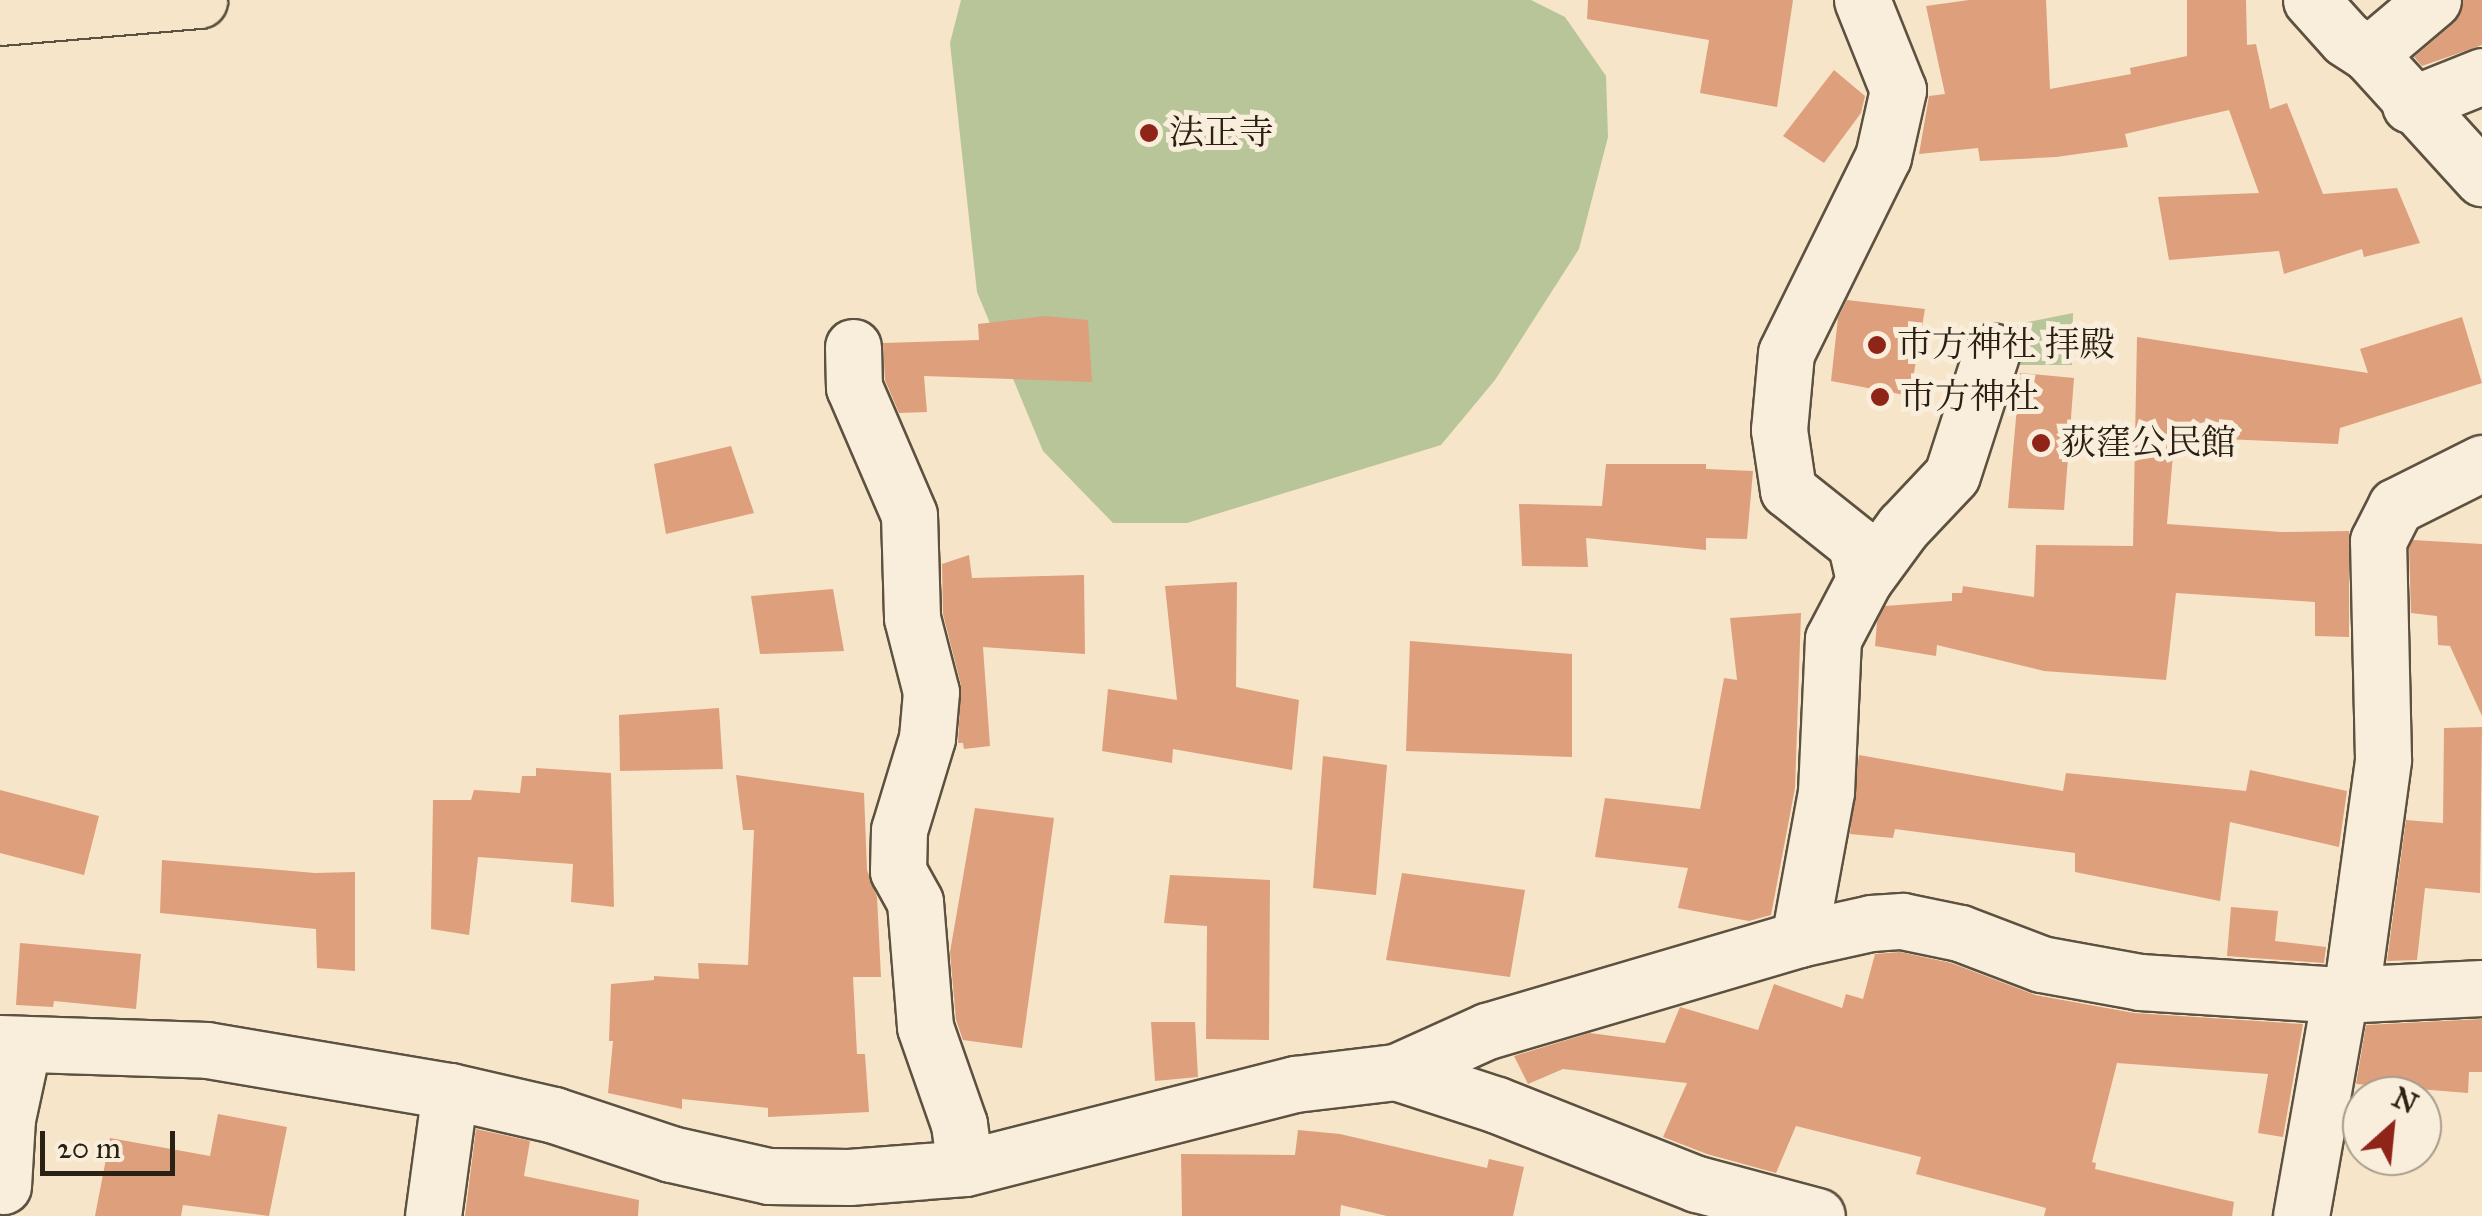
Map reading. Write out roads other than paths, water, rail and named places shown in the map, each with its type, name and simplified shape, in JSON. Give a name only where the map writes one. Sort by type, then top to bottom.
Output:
[{"type":"highway","points":[[0,17],[198,0]]},
{"type":"street","points":[[1862,0],[1898,90],[1883,157],[1786,354],[1779,430],[1788,490],[1856,544],[1864,580]]},
{"type":"street","points":[[2311,0],[2346,39],[2368,54],[2482,178]]},
{"type":"street","points":[[2368,54],[2433,0]]},
{"type":"street","points":[[2410,104],[2482,76]]},
{"type":"street","points":[[853,346],[854,387],[909,514],[912,618],[930,692],[927,738],[899,830],[898,872],[916,902],[925,1027],[959,1124],[966,1168]]},
{"type":"street","points":[[1799,940],[1826,792],[1833,640],[1864,580],[1903,527],[1952,475],[1992,350]]},
{"type":"street","points":[[2301,1216],[2345,994],[2383,759],[2378,541],[2396,506],[2482,464]]},
{"type":"street","points":[[2,1186],[11,1044],[206,1050],[450,1091],[554,1115],[672,1154],[768,1196],[849,1177],[966,1168],[1295,1084],[1396,1072],[1487,1032],[1799,940],[1871,923],[1902,921],[1960,933],[2041,964],[2094,976],[2232,991],[2345,994],[2482,988]]},
{"type":"street","points":[[1396,1072],[1497,1105],[1692,1200],[1818,1216]]},
{"type":"street","points":[[433,1216],[450,1091]]},
{"type":"place","name":"法正寺","points":[[1149,133]]},
{"type":"place","name":"市方神社 拝殿","points":[[1877,345]]},
{"type":"place","name":"市方神社","points":[[1880,397]]},
{"type":"place","name":"荻窪公民館","points":[[2041,443]]}]
